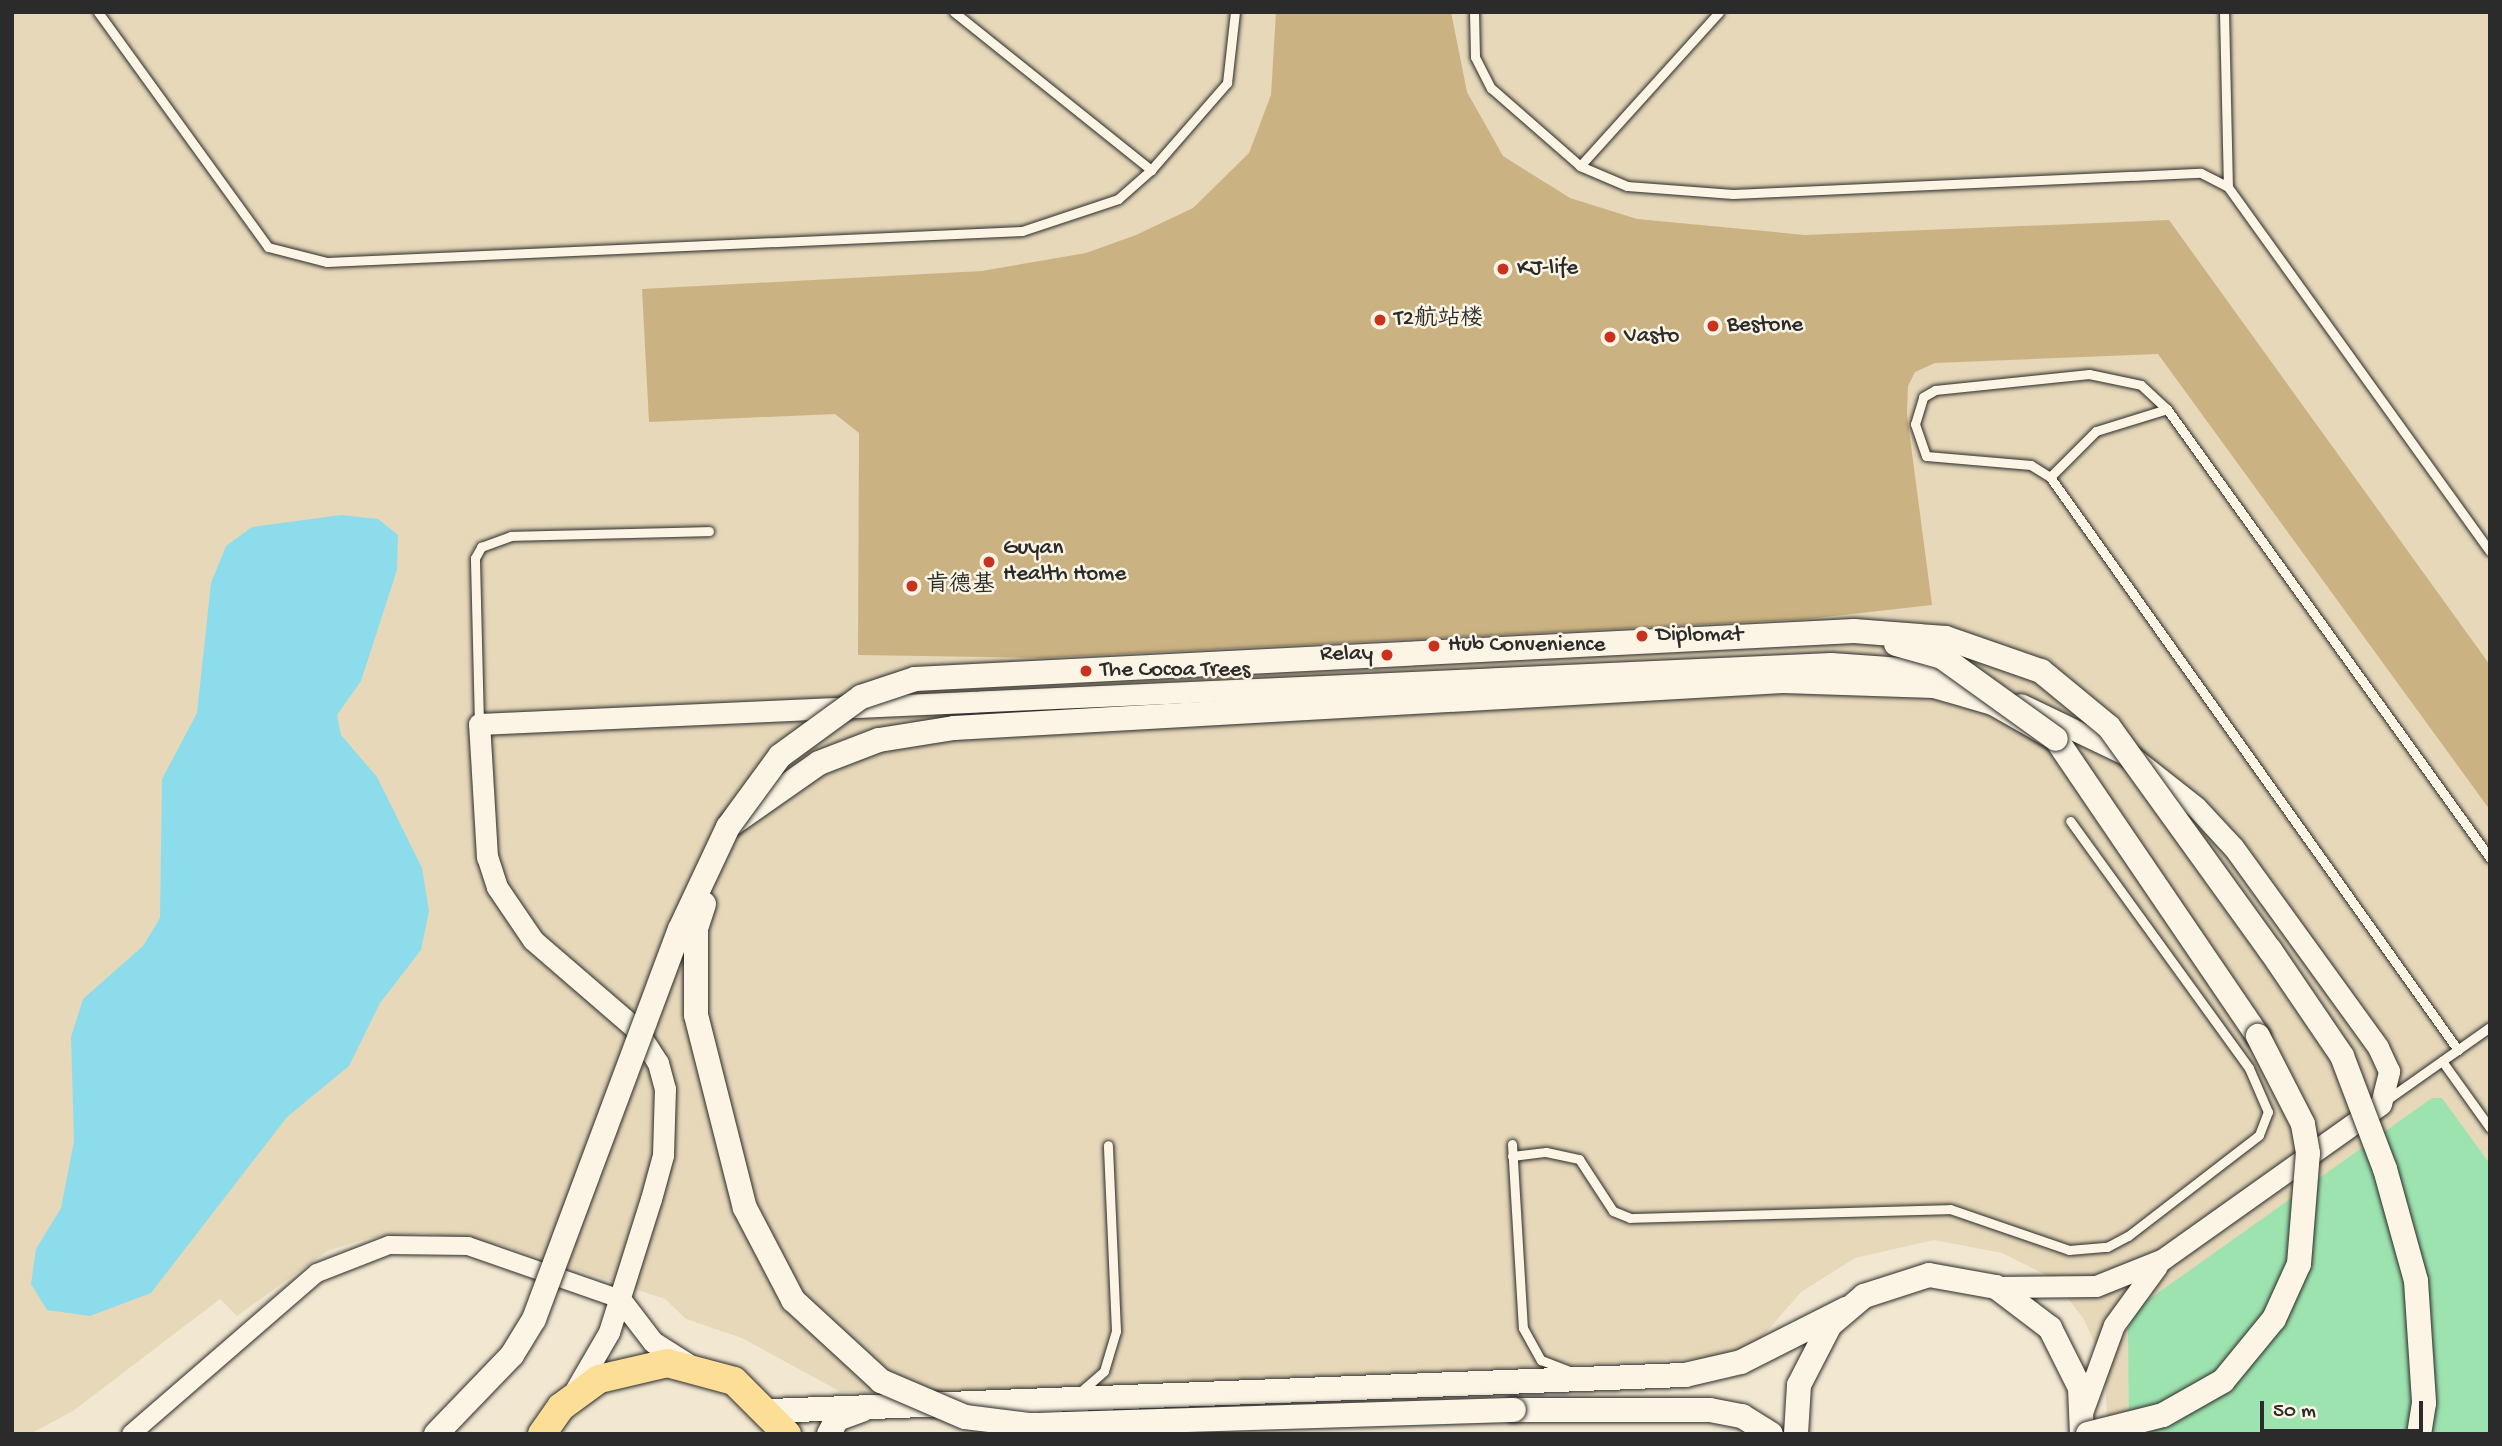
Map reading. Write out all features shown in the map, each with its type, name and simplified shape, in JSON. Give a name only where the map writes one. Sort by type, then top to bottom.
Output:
[{"type":"main road","points":[[771,1411],[1685,1375],[1741,1362],[1846,1309],[1885,1286],[1918,1277],[1952,1276],[1996,1287],[2035,1311],[2063,1346],[2084,1426],[2163,1415],[2223,1381],[2248,1357],[2299,1264],[2308,1153],[2303,1124],[2258,1036],[2056,739],[1942,657],[1854,631]]},
{"type":"main road","points":[[436,1434],[504,1364],[534,1319],[680,929],[728,827],[780,756],[861,698],[915,679],[1854,631],[1946,638],[2041,671],[2109,727],[2270,950],[2342,1056],[2385,1169],[2416,1281],[2424,1403],[2419,1434]]},
{"type":"main road","points":[[1771,1434],[1742,1416],[1710,1410],[1514,1410],[1029,1425],[965,1417],[881,1381],[793,1300],[745,1208],[696,1015],[696,929],[728,827],[819,763],[879,740],[954,729],[1783,681],[1934,686],[1993,703],[2056,739]]},
{"type":"main road","points":[[1796,1434],[1806,1364],[1846,1309]]},
{"type":"main road","points":[[542,1434],[561,1407],[621,1370],[691,1366],[734,1381],[771,1411],[787,1434]]},
{"type":"main road","points":[[829,1434],[837,1419],[869,1407]]},
{"type":"street","points":[[561,1407],[598,1359],[620,1299],[663,1155],[665,1089],[658,1063],[636,1029],[533,940],[497,887],[487,857],[479,724],[1831,663],[1931,670],[2000,694],[2135,759],[2196,807],[2378,1047],[2389,1071],[2381,1104],[2163,1259],[2096,1286],[1996,1287]]},
{"type":"street","points":[[131,1434],[317,1273],[389,1245],[468,1246],[620,1299],[653,1342],[691,1366]]},
{"type":"street","points":[[2084,1426],[2114,1325],[2163,1259]]},
{"type":"lane","points":[[98,12],[268,247],[327,262],[1022,231],[1118,199],[1152,170],[1227,83],[1235,12]]},
{"type":"lane","points":[[954,12],[1152,170]]},
{"type":"lane","points":[[1474,12],[1475,57],[1491,88],[1580,166],[1627,186],[1732,194],[2201,173],[2228,187],[2490,551]]},
{"type":"lane","points":[[1580,166],[1719,12]]},
{"type":"lane","points":[[2224,12],[2228,187]]},
{"type":"lane","points":[[2458,1050],[2050,477],[2031,465],[1926,456],[1915,424],[1923,397],[1935,390],[2089,374],[2141,385],[2167,409],[2490,858]]},
{"type":"lane","points":[[2050,477],[2096,431],[2167,409]]},
{"type":"lane","points":[[479,724],[475,558],[481,547],[511,536],[709,531]]},
{"type":"lane","points":[[1513,1156],[1546,1153],[1579,1159],[1613,1211],[1630,1218],[1950,1209],[2069,1250],[2107,1247],[2129,1236],[2259,1135],[2267,1112],[2249,1068],[2070,821]]},
{"type":"lane","points":[[2381,1104],[2490,1027]]},
{"type":"lane","points":[[2442,1061],[2490,1128]]},
{"type":"lane","points":[[1511,1144],[1523,1328],[1541,1360],[1588,1378]]},
{"type":"lane","points":[[1072,1399],[1104,1371],[1116,1331],[1108,1145]]},
{"type":"shaded area","points":[[12,12],[2490,12],[2490,1434],[2108,1434],[2104,1362],[2083,1318],[2052,1278],[2002,1253],[1934,1240],[1855,1258],[1801,1292],[1761,1338],[1738,1352],[1701,1359],[935,1394],[841,1392],[742,1338],[686,1319],[665,1299],[505,1246],[425,1233],[369,1238],[327,1251],[237,1316],[220,1299],[73,1411],[30,1434],[12,1434]]},
{"type":"green space","points":[[2432,1098],[2442,1098],[2490,1164],[2490,1434],[2129,1434],[2128,1328],[2141,1305]]},
{"type":"water","points":[[341,515],[378,519],[398,535],[397,570],[361,681],[337,715],[341,735],[377,777],[422,868],[429,911],[421,950],[380,1003],[349,1066],[287,1117],[151,1293],[90,1316],[47,1310],[31,1284],[36,1249],[61,1208],[74,1141],[71,1037],[83,999],[143,946],[160,918],[162,779],[197,713],[211,583],[226,546],[252,527]]},
{"type":"building","name":"T2航站楼","points":[[1276,12],[1451,12],[1467,92],[1503,156],[1570,198],[1637,219],[1805,235],[2169,220],[2490,665],[2490,810],[2158,354],[1935,363],[1915,372],[1908,386],[1907,415],[1932,605],[1807,619],[1042,658],[858,655],[859,433],[835,414],[649,422],[642,289],[982,271],[1086,253],[1136,235],[1193,208],[1249,153],[1271,95]]},
{"type":"place","name":"KJ-life","points":[[1503,269]]},
{"type":"place","name":"T2航站楼","points":[[1380,320]]},
{"type":"place","name":"Bestone","points":[[1713,326]]},
{"type":"place","name":"Vasto","points":[[1610,337]]},
{"type":"place","name":"Guyan Health Home","points":[[989,562]]},
{"type":"place","name":"肯德基","points":[[912,586]]},
{"type":"place","name":"Diplomat","points":[[1642,636]]},
{"type":"place","name":"Hub Convenience","points":[[1434,646]]},
{"type":"place","name":"Relay","points":[[1387,655]]},
{"type":"place","name":"The Cocoa Trees","points":[[1086,671]]}]
